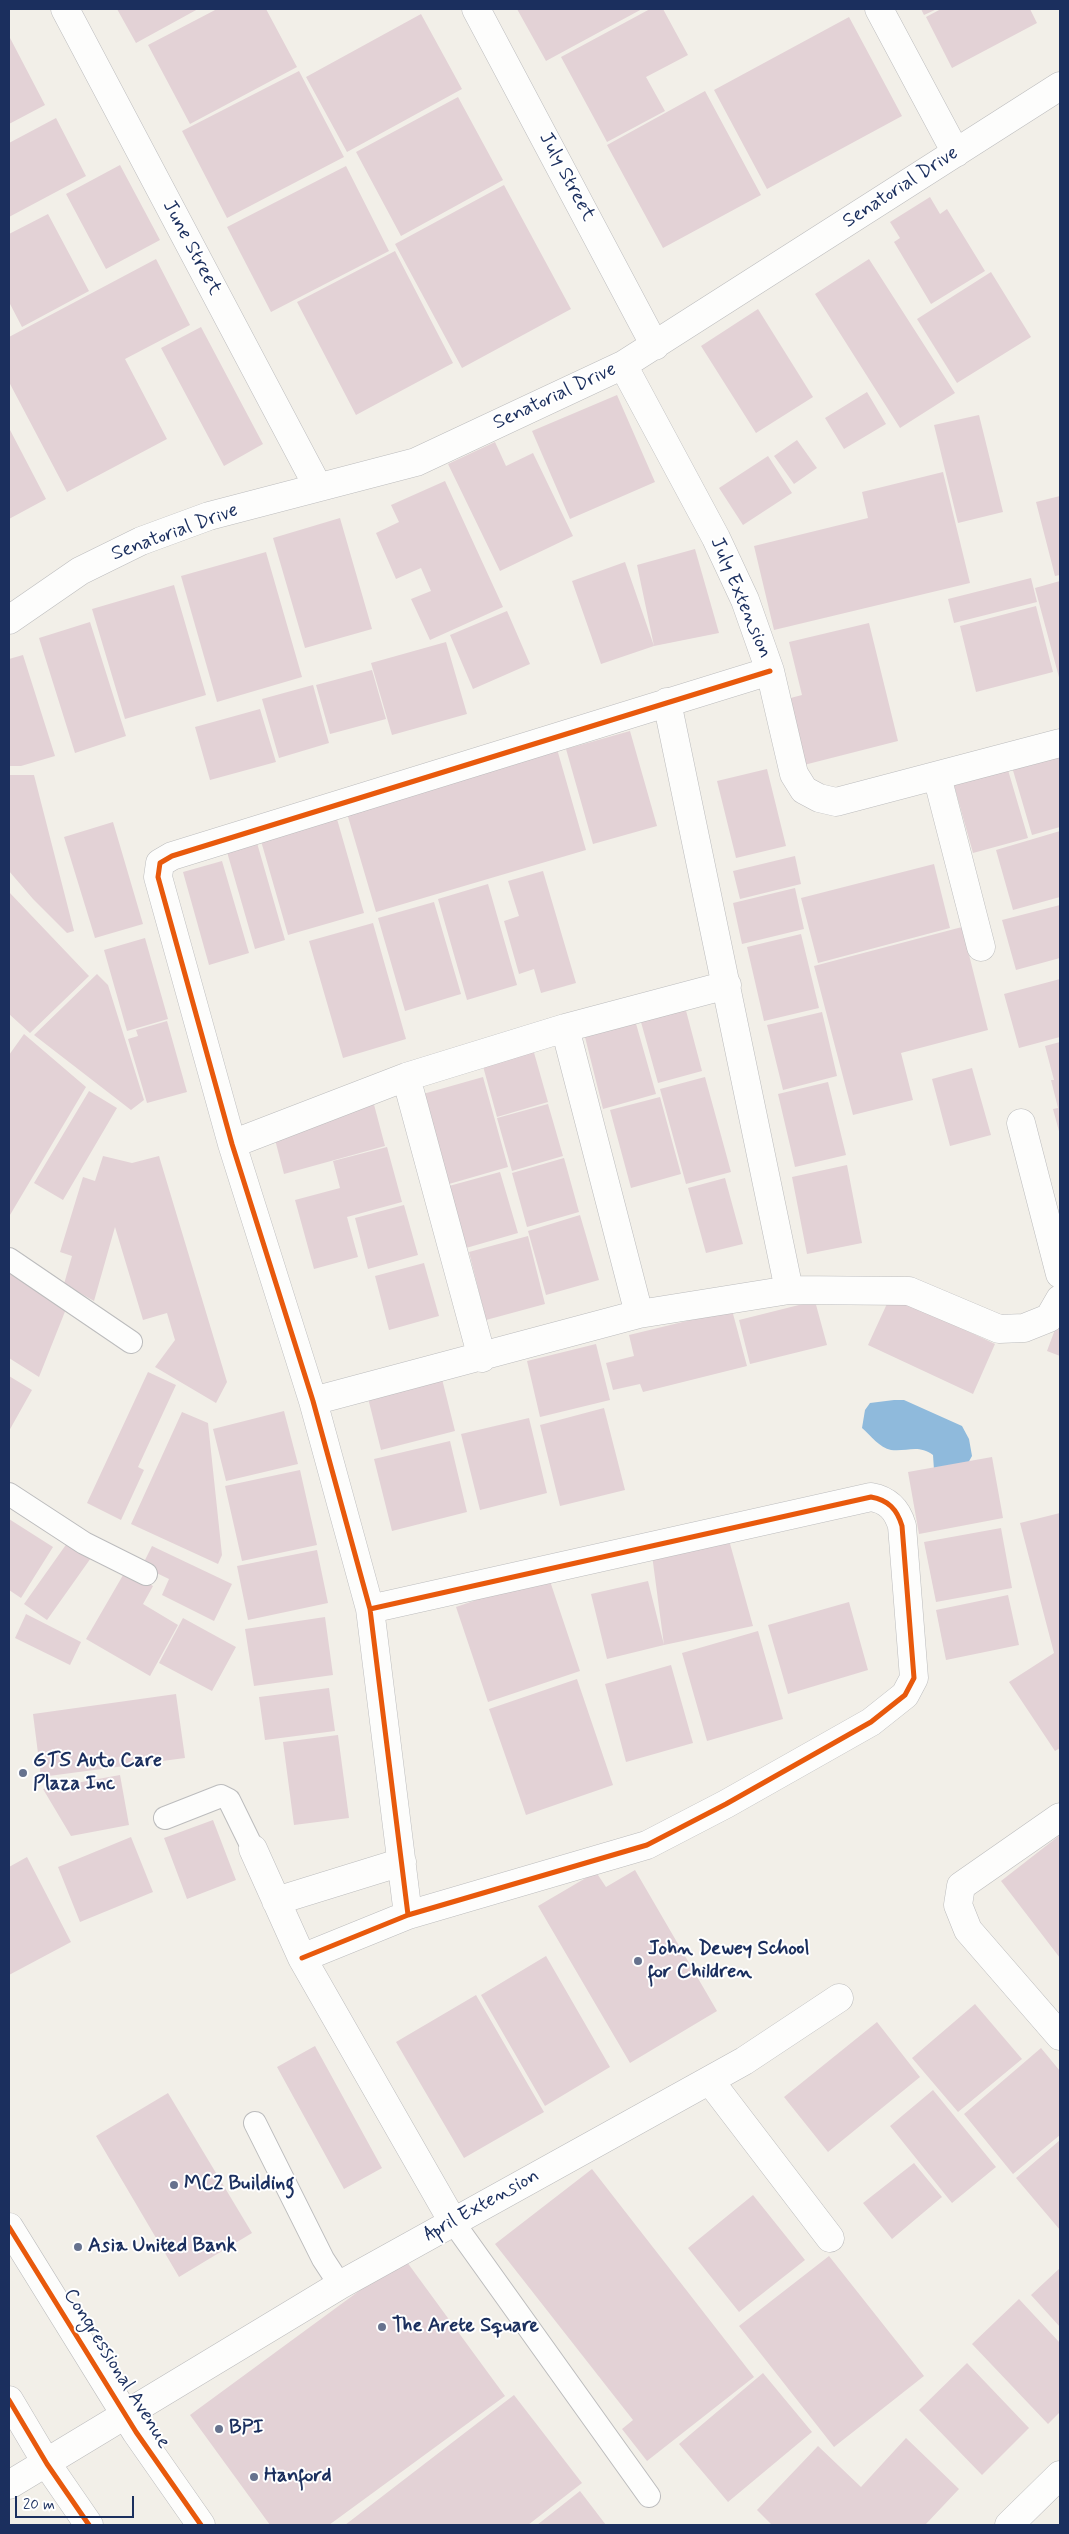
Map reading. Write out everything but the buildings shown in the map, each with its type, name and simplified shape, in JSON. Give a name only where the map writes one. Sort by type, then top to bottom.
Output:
[{"type":"street","name":"June Street","points":[[65,9],[318,488]]},
{"type":"street","name":"July Street","points":[[476,9],[655,346]]},
{"type":"street","points":[[879,9],[956,153]]},
{"type":"street","name":"Senatorial Drive","points":[[9,620],[80,571],[141,541],[209,516],[416,462],[622,366],[1060,86]]},
{"type":"street","name":"July Extension","points":[[622,366],[716,538],[745,600],[770,671],[794,774],[804,790],[819,798],[836,802],[1060,743]]},
{"type":"street","points":[[408,1915],[370,1609],[314,1401],[232,1144],[158,877],[160,863],[172,856],[770,671]]},
{"type":"street","points":[[667,702],[789,1290]]},
{"type":"street","points":[[936,776],[980,948]]},
{"type":"street","points":[[232,1144],[406,1077],[565,1028],[727,985]]},
{"type":"street","points":[[565,1028],[639,1314]]},
{"type":"street","points":[[406,1077],[482,1358]]},
{"type":"street","points":[[1021,1123],[1060,1274]]},
{"type":"street","points":[[314,1401],[482,1358],[639,1314],[789,1290],[909,1291],[999,1329],[1024,1328],[1049,1318],[1060,1299]]},
{"type":"street","points":[[302,1958],[408,1915],[647,1845],[726,1804],[871,1722],[905,1694],[914,1678],[902,1526],[898,1513],[890,1505],[881,1499],[871,1497],[370,1609]]},
{"type":"street","points":[[1060,1817],[962,1886],[958,1905],[968,1930],[1060,2036]]},
{"type":"street","points":[[253,1849],[302,1958],[454,2222]]},
{"type":"street","points":[[276,1901],[402,1862]]},
{"type":"street","name":"April Extension","points":[[9,2485],[340,2285],[710,2081],[744,2061],[839,1998]]},
{"type":"street","points":[[710,2081],[830,2238]]},
{"type":"street","name":"Congressional Avenue","points":[[9,2227],[126,2415],[201,2525]]},
{"type":"street","points":[[9,2400],[46,2464],[89,2525]]},
{"type":"street","points":[[1009,2525],[1060,2475]]},
{"type":"lane","points":[[9,1259],[131,1342]]},
{"type":"lane","points":[[9,1494],[84,1543],[146,1574]]},
{"type":"lane","points":[[165,1818],[221,1796],[229,1800],[253,1849]]},
{"type":"lane","points":[[255,2124],[323,2259],[340,2285]]},
{"type":"lane","points":[[454,2222],[649,2496]]},
{"type":"water","points":[[904,1400],[962,1426],[969,1439],[972,1456],[968,1463],[934,1470],[933,1455],[928,1452],[917,1449],[891,1450],[875,1441],[862,1428],[865,1410],[870,1403]]},
{"type":"cycle path","points":[[408,1915],[370,1609],[313,1401],[232,1144],[158,877],[160,863],[172,856],[770,671]]},
{"type":"cycle path","points":[[302,1958],[408,1915],[647,1845],[726,1804],[871,1722],[905,1695],[914,1678],[902,1526],[891,1506],[882,1500],[871,1497],[370,1609]]},
{"type":"cycle path","points":[[9,2227],[136,2432],[201,2525]]},
{"type":"cycle path","points":[[9,2400],[47,2464],[89,2525]]},
{"type":"place","name":"GTS Auto Care Plaza Inc","points":[[23,1773]]},
{"type":"place","name":"John Dewey School for Children","points":[[638,1961]]},
{"type":"place","name":"MC2 Building","points":[[174,2185]]},
{"type":"place","name":"Asia United Bank","points":[[78,2247]]},
{"type":"place","name":"The Arete Square","points":[[382,2327]]},
{"type":"place","name":"BPI","points":[[219,2429]]},
{"type":"place","name":"Hanford","points":[[254,2477]]}]
